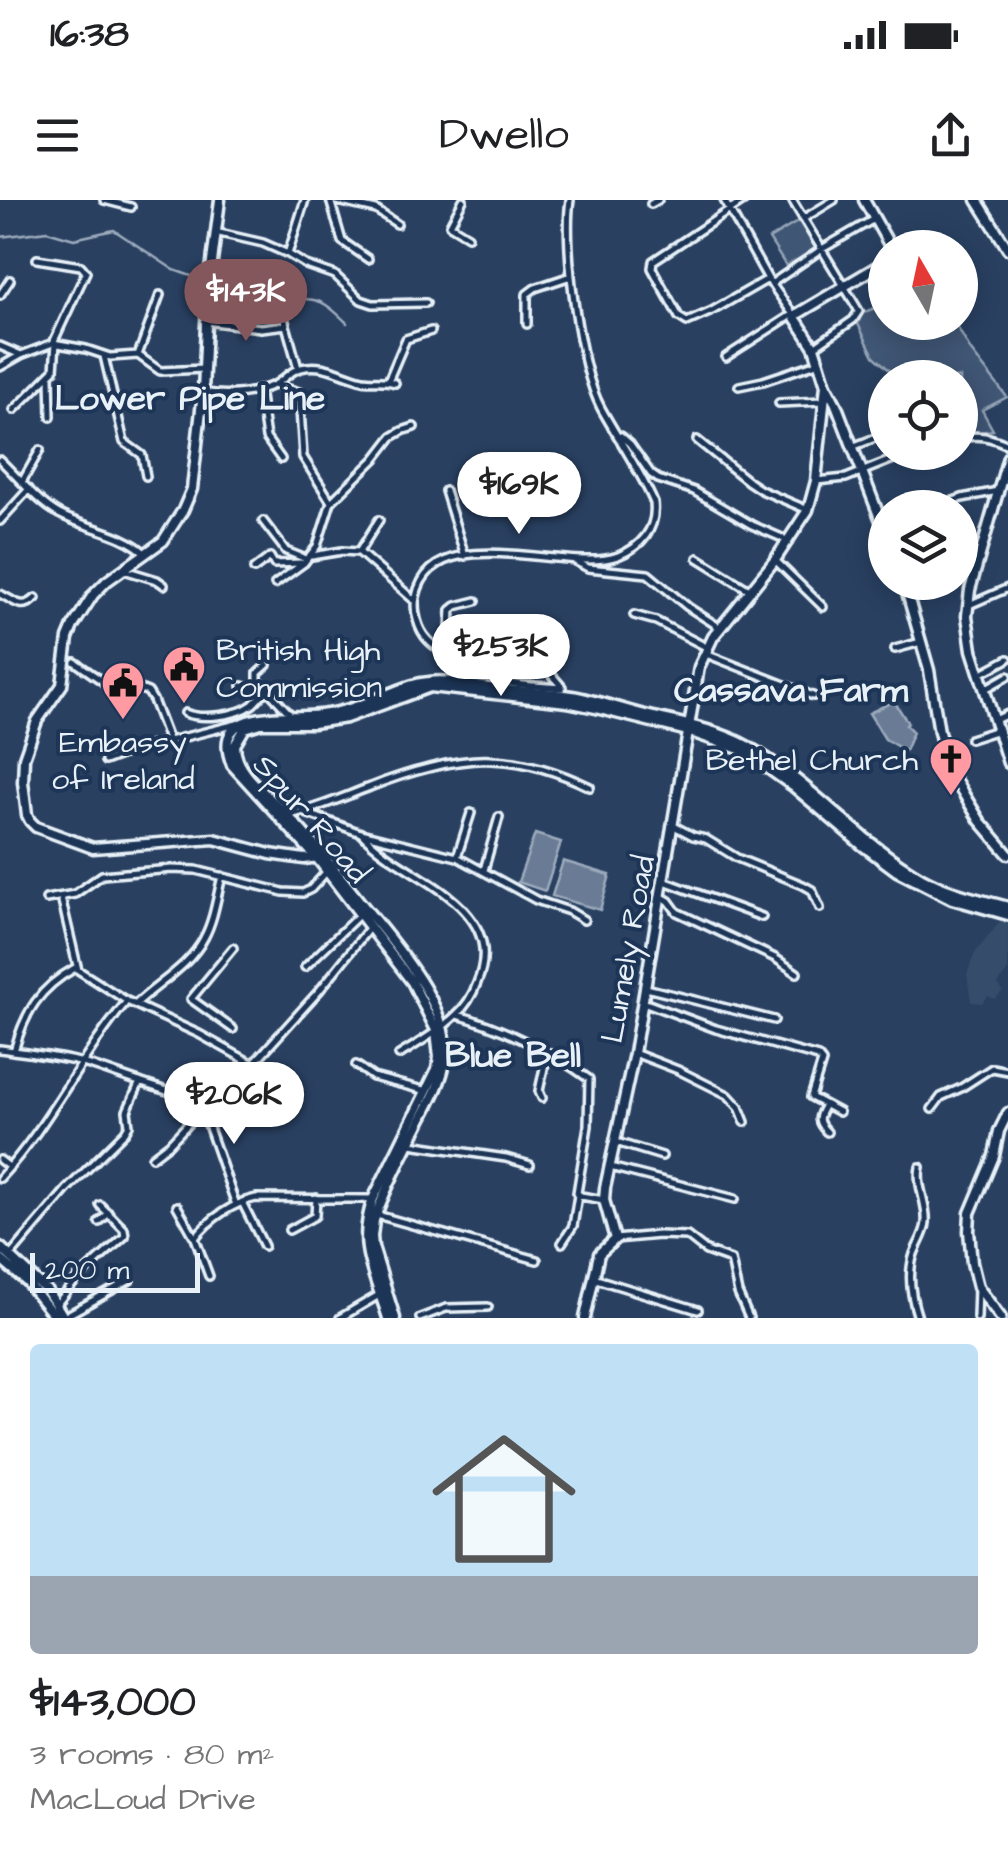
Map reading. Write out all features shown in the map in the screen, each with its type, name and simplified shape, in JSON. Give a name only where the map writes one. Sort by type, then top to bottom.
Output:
[{"type":"street","points":[[104,200],[131,207]]},
{"type":"street","points":[[220,200],[192,490],[170,532],[146,555],[107,581],[72,626],[62,685],[37,721],[22,768],[25,802],[30,822],[93,848],[214,839],[270,854],[320,857]]},
{"type":"street","points":[[288,254],[305,200]]},
{"type":"street","points":[[368,260],[342,241],[332,200],[376,210],[398,224]]},
{"type":"street","points":[[463,200],[450,225],[468,236]]},
{"type":"street","points":[[562,688],[481,676],[426,639],[419,626],[415,600],[420,585],[434,567],[464,556],[611,558],[650,532],[654,504],[592,388],[571,276],[570,200]]},
{"type":"street","points":[[724,200],[769,282],[814,347],[868,490]]},
{"type":"street","points":[[745,200],[651,264],[683,320],[692,320],[769,282],[874,219]]},
{"type":"street","points":[[792,200],[858,306],[858,315],[853,320],[814,347]]},
{"type":"street","points":[[804,219],[834,200]]},
{"type":"street","points":[[864,200],[880,230]]},
{"type":"street","points":[[977,200],[1008,249]]},
{"type":"street","points":[[215,232],[246,238],[335,275],[361,300],[373,304],[426,303]]},
{"type":"street","points":[[14,410],[50,376],[56,365],[54,343],[86,272],[81,266],[37,259]]},
{"type":"street","points":[[726,357],[868,272]]},
{"type":"street","points":[[527,324],[528,294],[571,276]]},
{"type":"street","points":[[0,295],[10,280]]},
{"type":"street","points":[[138,355],[160,295]]},
{"type":"street","points":[[282,311],[298,368]]},
{"type":"street","points":[[206,321],[261,328],[286,325]]},
{"type":"street","points":[[203,392],[226,395],[275,385],[298,368],[326,368],[364,380],[391,382],[406,340],[431,331]]},
{"type":"street","points":[[0,367],[54,343],[86,348],[104,356],[138,355],[160,371],[204,369]]},
{"type":"street","points":[[0,346],[21,356]]},
{"type":"street","points":[[104,356],[124,442],[142,454],[146,476]]},
{"type":"street","points":[[740,386],[820,362]]},
{"type":"street","points":[[50,376],[51,417]]},
{"type":"street","points":[[275,385],[299,392],[303,457],[331,502]]},
{"type":"street","points":[[705,650],[808,510],[816,481],[826,385]]},
{"type":"street","points":[[259,388],[266,438],[280,459]]},
{"type":"street","points":[[779,403],[824,401]]},
{"type":"street","points":[[275,584],[306,559],[321,538],[331,502],[392,437],[414,427]]},
{"type":"street","points":[[618,434],[651,474],[694,492],[752,526],[789,540]]},
{"type":"street","points":[[978,436],[1008,445]]},
{"type":"street","points":[[697,440],[761,490],[808,510]]},
{"type":"street","points":[[852,447],[868,441]]},
{"type":"street","points":[[22,482],[40,450]]},
{"type":"street","points":[[1008,458],[968,605],[969,635],[1008,763]]},
{"type":"street","points":[[0,460],[57,512],[131,542],[146,555]]},
{"type":"street","points":[[816,481],[871,470]]},
{"type":"street","points":[[0,521],[29,489]]},
{"type":"street","points":[[445,491],[464,556]]},
{"type":"street","points":[[978,495],[998,492]]},
{"type":"street","points":[[359,552],[379,520]]},
{"type":"street","points":[[263,521],[286,551],[306,559]]},
{"type":"street","points":[[254,569],[270,557],[274,564],[342,551],[359,552],[415,600]]},
{"type":"street","points":[[698,558],[751,590]]},
{"type":"street","points":[[573,559],[588,568],[648,574],[720,628]]},
{"type":"street","points":[[774,560],[823,607]]},
{"type":"street","points":[[124,570],[164,585]]},
{"type":"street","points":[[968,605],[1008,588]]},
{"type":"street","points":[[0,594],[24,605],[36,598]]},
{"type":"street","points":[[909,600],[950,770],[980,821],[1008,854]]},
{"type":"street","points":[[457,660],[450,628],[451,610],[476,601]]},
{"type":"street","points":[[634,615],[656,621],[705,650],[814,696]]},
{"type":"street","points":[[526,621],[543,648],[550,673],[570,696]]},
{"type":"street","points":[[894,649],[922,642]]},
{"type":"street","name":"Lumely Road","points":[[615,1238],[604,1200],[646,988],[695,685],[705,650]]},
{"type":"street","points":[[979,674],[1008,659]]},
{"type":"street","points":[[75,662],[108,685],[130,685],[148,692],[169,742]]},
{"type":"street","points":[[267,665],[257,676],[265,692],[293,716]]},
{"type":"street","points":[[985,690],[1008,676]]},
{"type":"street","name":"Spur Road","points":[[392,1318],[372,1236],[373,1199],[434,1093],[443,1071],[446,1041],[427,994],[402,960],[285,817],[232,766],[229,739],[241,723],[256,718],[314,716],[352,709],[434,681],[570,696],[689,728],[742,750],[796,784],[862,846],[897,871],[942,894],[1008,915]]},
{"type":"street","points":[[242,686],[265,692]]},
{"type":"street","name":"Spur Road","points":[[266,799],[238,762],[235,745],[245,728],[261,723],[346,718],[413,688],[441,687],[567,702],[689,728]]},
{"type":"street","points":[[185,713],[201,718],[243,710],[265,692]]},
{"type":"street","points":[[970,739],[1008,714]]},
{"type":"street","points":[[104,762],[241,723]]},
{"type":"street","points":[[211,732],[229,739]]},
{"type":"street","points":[[285,817],[395,778],[481,760],[506,761],[548,771],[590,787]]},
{"type":"street","points":[[304,812],[361,833],[457,857],[536,900],[569,910],[584,920]]},
{"type":"street","points":[[457,857],[472,813]]},
{"type":"street","points":[[484,870],[499,817]]},
{"type":"street","points":[[673,825],[812,890],[820,908]]},
{"type":"street","points":[[361,833],[386,856],[446,894],[480,932],[484,947],[483,967],[476,986],[457,1014],[399,1055]]},
{"type":"street","points":[[46,898],[81,890],[102,875],[184,869],[292,894],[303,893],[329,868]]},
{"type":"street","points":[[136,1004],[198,948],[206,935],[222,876]]},
{"type":"street","points":[[664,881],[762,917]]},
{"type":"street","points":[[661,896],[691,920],[775,958],[797,973]]},
{"type":"street","points":[[61,897],[76,968],[127,1001],[253,1064]]},
{"type":"street","name":"Spur Road","points":[[356,902],[360,914],[373,924]]},
{"type":"street","name":"Spur Road","points":[[982,905],[1008,907]]},
{"type":"street","points":[[305,968],[360,914]]},
{"type":"street","points":[[0,1049],[81,1063],[199,1099],[232,1100],[253,1064],[373,924]]},
{"type":"street","points":[[233,948],[191,999],[234,1029]]},
{"type":"street","points":[[14,1051],[30,1006],[51,984],[76,968]]},
{"type":"street","points":[[646,988],[774,1020]]},
{"type":"street","points":[[0,1178],[40,1131],[81,1063],[127,1001]]},
{"type":"street","points":[[643,1002],[734,1034],[818,1057],[822,1062],[811,1097],[839,1112]]},
{"type":"street","points":[[457,1014],[547,1054],[590,1082],[588,1126],[573,1226],[562,1243]]},
{"type":"street","name":"Spur Road","points":[[372,1213],[427,1092],[439,1057],[439,1028]]},
{"type":"street","points":[[634,1053],[728,1095],[746,1122]]},
{"type":"street","points":[[542,1098],[539,1091],[547,1054]]},
{"type":"street","points":[[356,1066],[373,1077],[427,1092]]},
{"type":"street","points":[[932,1108],[941,1097],[992,1068],[1008,1071]]},
{"type":"street","points":[[5,1257],[125,1132],[129,1125],[127,1112],[140,1082]]},
{"type":"street","points":[[199,1099],[239,1203],[264,1246]]},
{"type":"street","points":[[825,1106],[818,1123],[827,1132]]},
{"type":"street","points":[[152,1158],[202,1109]]},
{"type":"street","points":[[977,1318],[978,1286],[969,1244],[970,1213],[1008,1113]]},
{"type":"street","points":[[616,1142],[662,1156]]},
{"type":"street","points":[[406,1143],[530,1164]]},
{"type":"street","points":[[0,1160],[10,1167]]},
{"type":"street","points":[[610,1167],[735,1199]]},
{"type":"street","points":[[918,1318],[910,1278],[915,1252],[926,1228],[918,1186],[920,1168]]},
{"type":"street","points":[[578,1194],[604,1200]]},
{"type":"street","points":[[195,1238],[239,1203],[256,1198],[373,1199]]},
{"type":"street","points":[[289,1230],[315,1216],[316,1198]]},
{"type":"street","points":[[56,1305],[77,1278],[125,1236],[124,1229],[100,1205]]},
{"type":"street","points":[[176,1206],[195,1238],[209,1276]]},
{"type":"street","points":[[99,1222],[109,1213]]},
{"type":"street","points":[[372,1213],[537,1260]]},
{"type":"street","points":[[585,1318],[599,1254],[615,1238],[666,1235],[688,1236],[706,1251],[730,1260],[749,1318]]},
{"type":"street","points":[[0,1247],[56,1318]]},
{"type":"street","points":[[5,1257],[48,1292],[64,1318],[130,1280]]},
{"type":"street","points":[[593,1278],[698,1310]]},
{"type":"street","points":[[978,1286],[1001,1318]]},
{"type":"street","points":[[340,1318],[384,1292]]},
{"type":"street","points":[[420,1318],[446,1308],[488,1308]]},
{"type":"shaded area","points":[[799,221],[816,249],[786,266],[769,239]]},
{"type":"shaded area","points":[[868,311],[868,340],[965,340],[1007,397],[982,410],[993,430],[978,432],[978,360],[878,360],[858,324],[862,313]]},
{"type":"shaded area","points":[[894,701],[913,732],[905,751],[885,739],[869,713]]},
{"type":"shaded area","points":[[535,834],[561,842],[545,891],[518,882]]},
{"type":"shaded area","points":[[563,861],[610,875],[600,910],[552,896]]},
{"type":"shaded area","points":[[1002,919],[1008,921],[1008,970],[998,984],[1003,991],[995,999],[988,996],[982,1003],[971,1002],[967,974],[975,953]]},
{"type":"waterway","points":[[0,237],[47,231],[74,239],[114,230],[174,270],[194,277]]},
{"type":"waterway","points":[[215,283],[226,306],[276,303]]},
{"type":"waterway","points":[[287,300],[321,302],[347,323]]},
{"type":"place","name":"British High Commission","points":[[184,705]]},
{"type":"place","name":"Embassy of Ireland","points":[[123,721]]},
{"type":"place","name":"Bethel Church","points":[[951,797]]},
{"type":"district","name":"Lower Pipe Line","points":[[190,397]]},
{"type":"district","name":"Cassava Farm","points":[[791,689]]},
{"type":"district","name":"Blue Bell","points":[[513,1054]]}]
